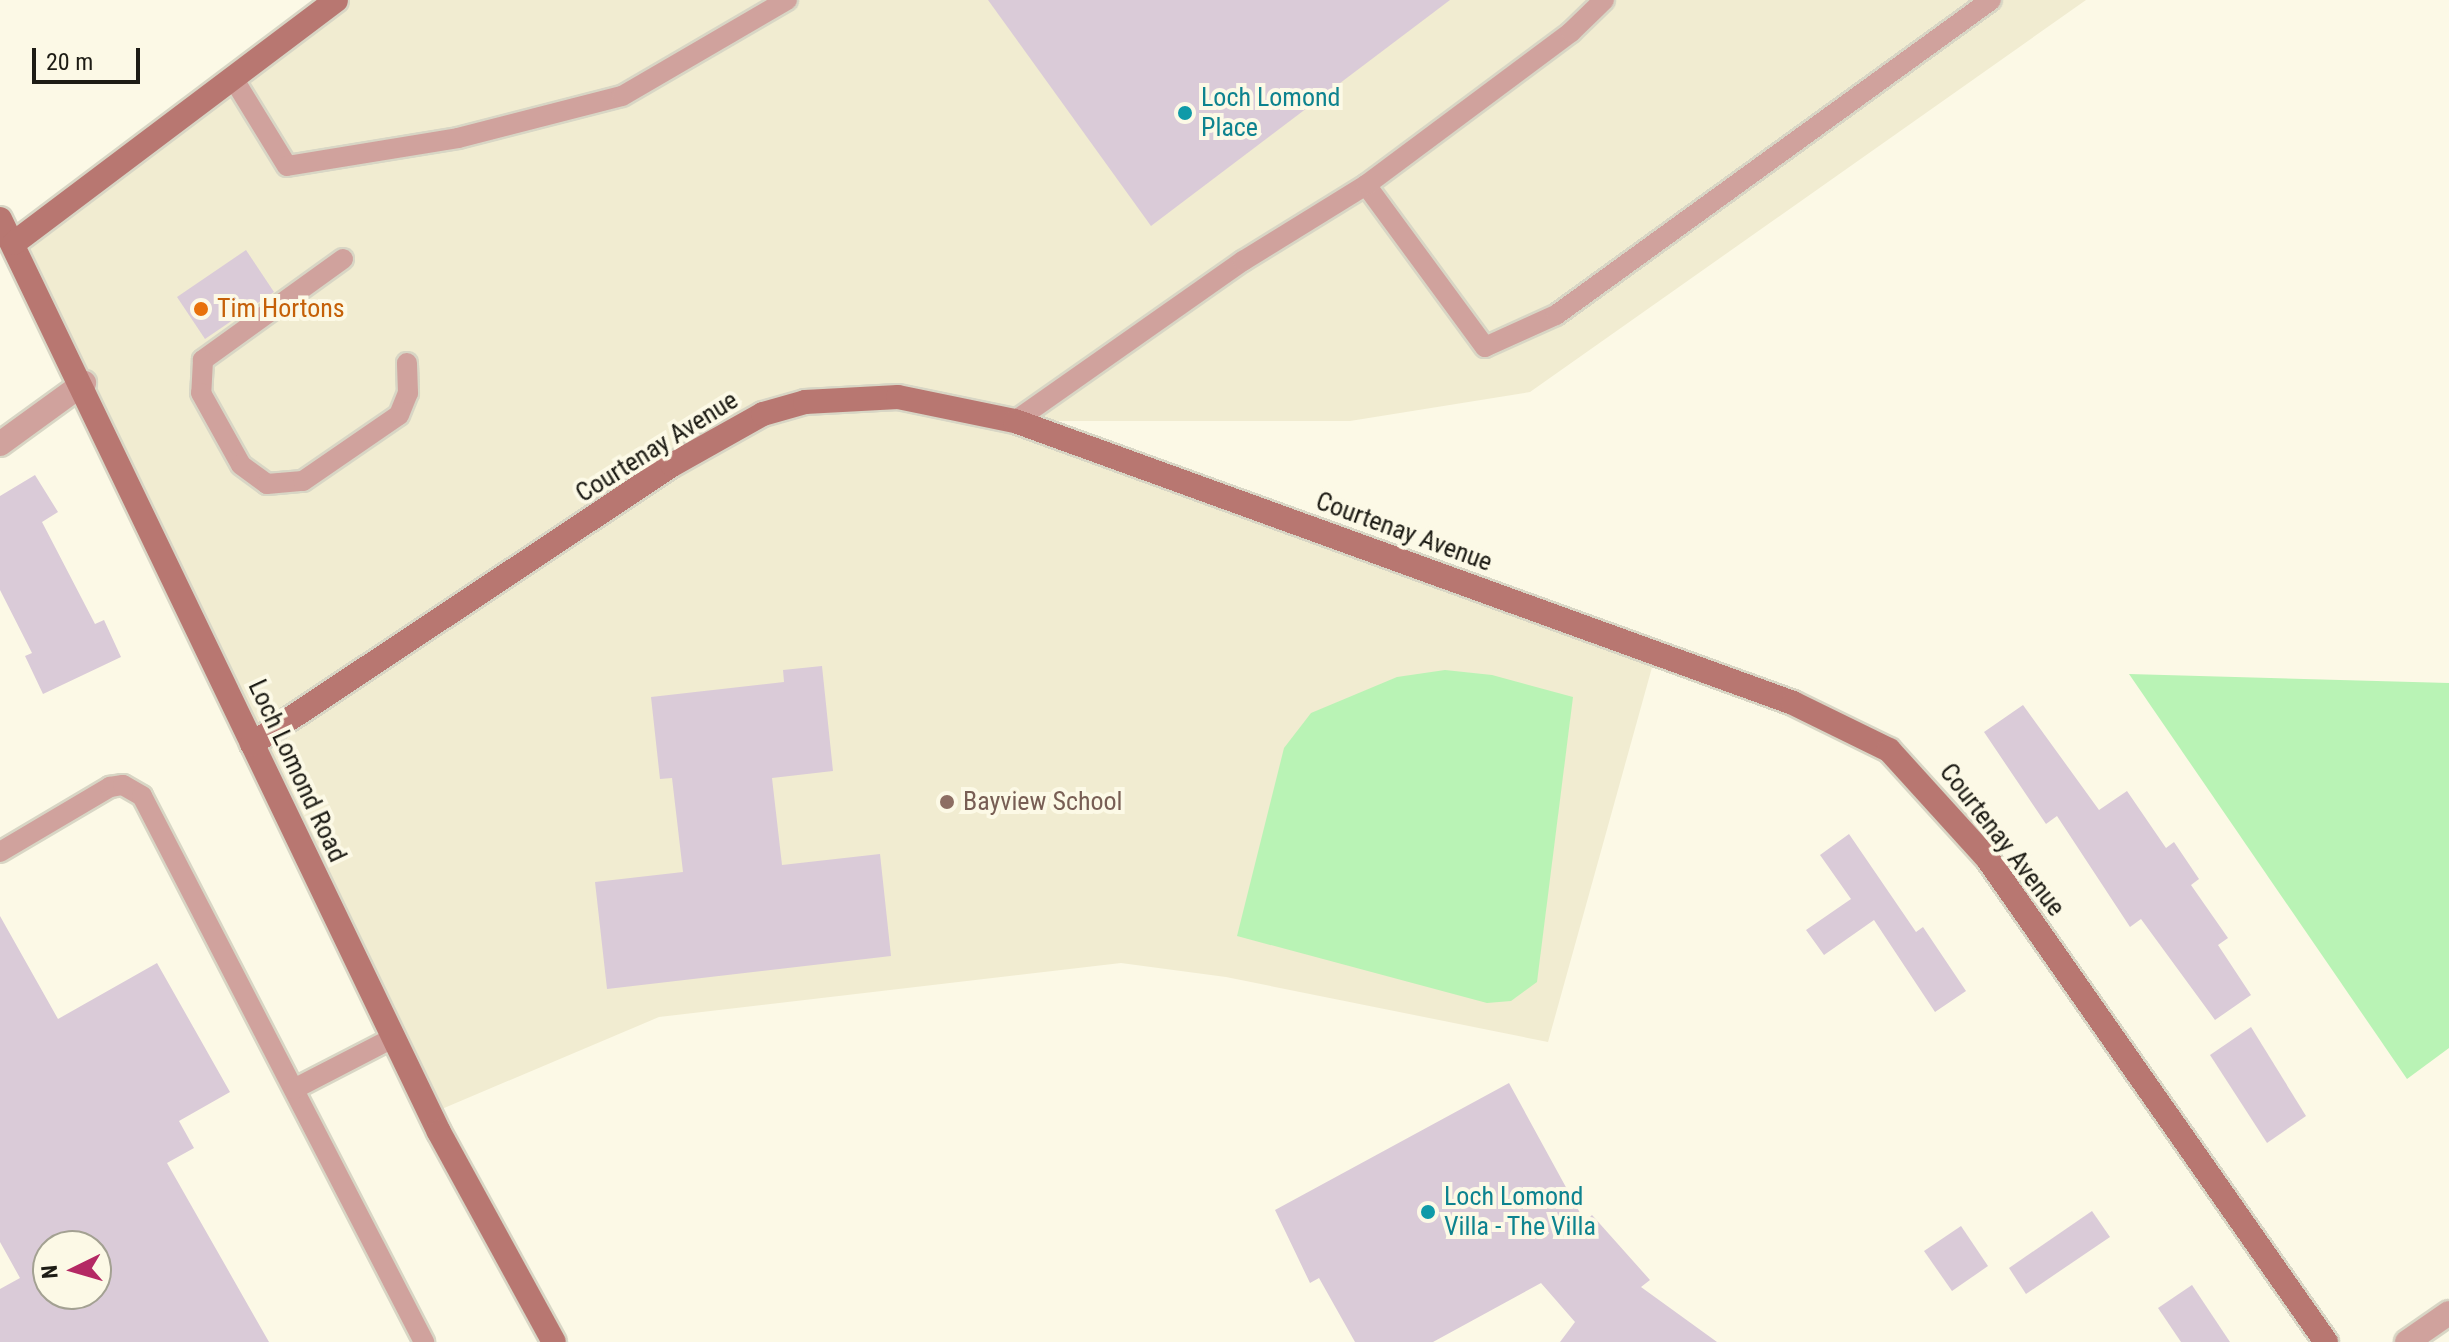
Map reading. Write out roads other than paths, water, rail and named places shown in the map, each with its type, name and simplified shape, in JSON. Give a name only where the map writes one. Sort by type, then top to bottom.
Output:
[{"type":"street","points":[[14,243],[336,0]]},
{"type":"street","name":"Loch Lomond Road","points":[[0,219],[84,383],[393,1038],[523,1294],[554,1342]]},
{"type":"street","points":[[0,444],[84,383]]},
{"type":"street","name":"Courtenay Avenue","points":[[252,744],[672,465],[763,414],[805,402],[898,397],[1015,421],[1793,703],[1889,750],[1987,858],[2326,1342]]},
{"type":"street","points":[[2407,1342],[2449,1313]]},
{"type":"lane","points":[[233,78],[287,166],[458,138],[622,96],[787,0]]},
{"type":"lane","points":[[1015,421],[1243,261],[1366,185],[1571,32],[1604,0]]},
{"type":"lane","points":[[1366,185],[1485,347],[1556,315],[1991,0]]},
{"type":"lane","points":[[343,259],[203,360],[201,393],[241,465],[267,484],[303,481],[399,415],[408,393],[407,363]]},
{"type":"lane","points":[[0,852],[110,787],[123,785],[142,796],[424,1342]]},
{"type":"lane","points":[[294,1089],[393,1038]]},
{"type":"place","name":"Loch Lomond Place","points":[[1185,113]]},
{"type":"place","name":"Tim Hortons","points":[[201,309]]},
{"type":"place","name":"Bayview School","points":[[947,802]]},
{"type":"place","name":"Loch Lomond Villa - The Villa","points":[[1428,1212]]}]
